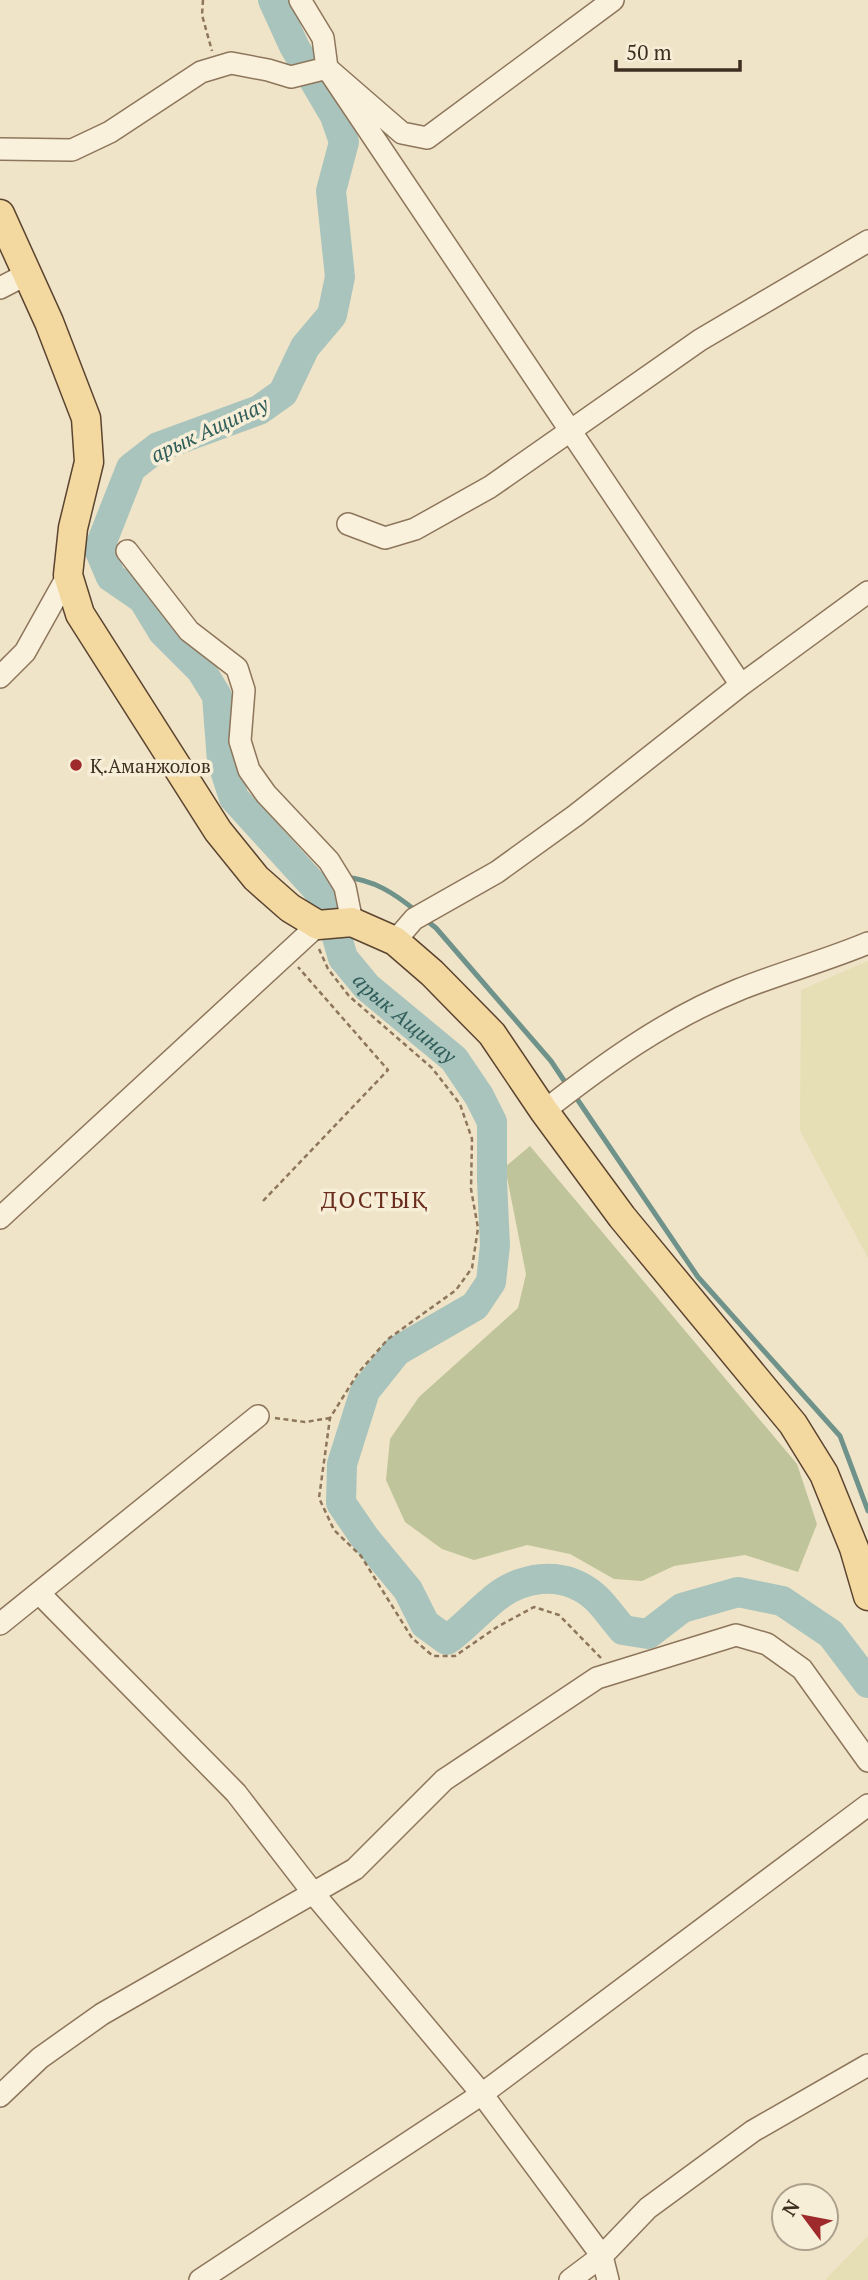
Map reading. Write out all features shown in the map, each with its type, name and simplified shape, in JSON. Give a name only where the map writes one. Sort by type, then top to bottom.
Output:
[{"type":"main road","points":[[0,214],[49,322],[86,418],[89,462],[73,528],[68,575],[80,614],[218,831],[256,878],[290,908],[318,925],[352,922],[395,941],[432,973],[492,1034],[544,1111],[622,1217],[793,1424],[824,1474],[854,1548],[868,1596]]},
{"type":"street","points":[[300,0],[323,38],[327,68],[741,685]]},
{"type":"street","points":[[327,68],[402,133],[427,138],[613,0]]},
{"type":"street","points":[[0,149],[72,150],[110,132],[201,72],[231,63],[268,70],[291,78],[327,68]]},
{"type":"street","points":[[348,524],[385,538],[415,529],[490,486],[700,340],[868,241]]},
{"type":"street","points":[[0,288],[27,274]]},
{"type":"street","points":[[127,551],[189,631],[237,668],[244,690],[240,741],[249,769],[266,794],[329,861],[345,887],[352,922]]},
{"type":"street","points":[[0,677],[25,652],[68,575]]},
{"type":"street","points":[[395,941],[414,919],[497,872],[576,815],[741,685],[868,592]]},
{"type":"street","points":[[0,1218],[318,925]]},
{"type":"street","points":[[544,1111],[613,1058],[674,1022],[737,990],[868,943]]},
{"type":"street","points":[[0,1624],[258,1416]]},
{"type":"street","points":[[39,1593],[236,1793],[314,1894],[482,2094],[602,2256],[608,2280]]},
{"type":"street","points":[[0,2096],[40,2058],[102,2014],[355,1869],[444,1780],[597,1678],[736,1635],[767,1644],[802,1669],[868,1761]]},
{"type":"street","points":[[200,2280],[482,2094],[868,1805]]},
{"type":"street","points":[[570,2280],[602,2256],[648,2208],[753,2131],[868,2064]]},
{"type":"path","points":[[203,0],[202,15],[217,67]]},
{"type":"path","points":[[318,925],[319,950],[328,969],[349,996],[432,1069],[460,1104],[472,1139],[471,1189],[478,1228],[472,1268],[456,1290],[388,1339],[358,1373],[330,1418],[319,1498],[334,1530],[361,1556],[412,1638],[433,1656],[455,1656],[496,1627],[534,1607],[559,1615],[616,1673]]},
{"type":"path","points":[[263,1201],[388,1070],[287,954]]},
{"type":"path","points":[[258,1416],[305,1422],[330,1418]]},
{"type":"shaded area","points":[[868,961],[868,1258],[800,1131],[801,990]]},
{"type":"shaded area","points":[[868,2236],[868,2280],[825,2280]]},
{"type":"green space","points":[[530,1146],[797,1464],[817,1524],[798,1572],[745,1555],[674,1566],[642,1581],[614,1579],[570,1554],[527,1545],[474,1560],[442,1549],[405,1522],[386,1480],[390,1439],[419,1397],[518,1308],[526,1274],[505,1167]]},
{"type":"waterway","name":"арык Ащинау","points":[[273,0],[294,46],[335,116],[344,142],[331,191],[340,277],[332,315],[305,347],[283,393],[259,410],[158,447],[131,468],[99,549],[111,577],[143,599],[163,632],[201,670],[217,696],[222,761],[234,798],[326,899],[343,958],[367,987],[454,1059],[479,1096],[492,1122],[495,1245],[491,1282],[475,1306],[397,1351],[365,1391],[342,1464],[341,1503],[365,1538],[408,1590],[425,1624],[447,1640],[500,1594],[526,1582],[540,1579],[555,1579],[582,1588],[599,1601],[623,1630],[648,1634],[682,1608],[738,1592],[782,1601],[831,1634],[868,1683]]},
{"type":"waterway","points":[[303,874],[331,876]]},
{"type":"waterway","points":[[345,877],[383,888],[416,911]]},
{"type":"waterway","points":[[426,920],[436,928],[551,1061],[567,1085]]},
{"type":"waterway","points":[[573,1093],[698,1277],[840,1436],[868,1511]]},
{"type":"place","name":"Қ.Аманжолов","points":[[76,765]]},
{"type":"district","name":"ДОСТЫҚ","points":[[375,1199]]}]
